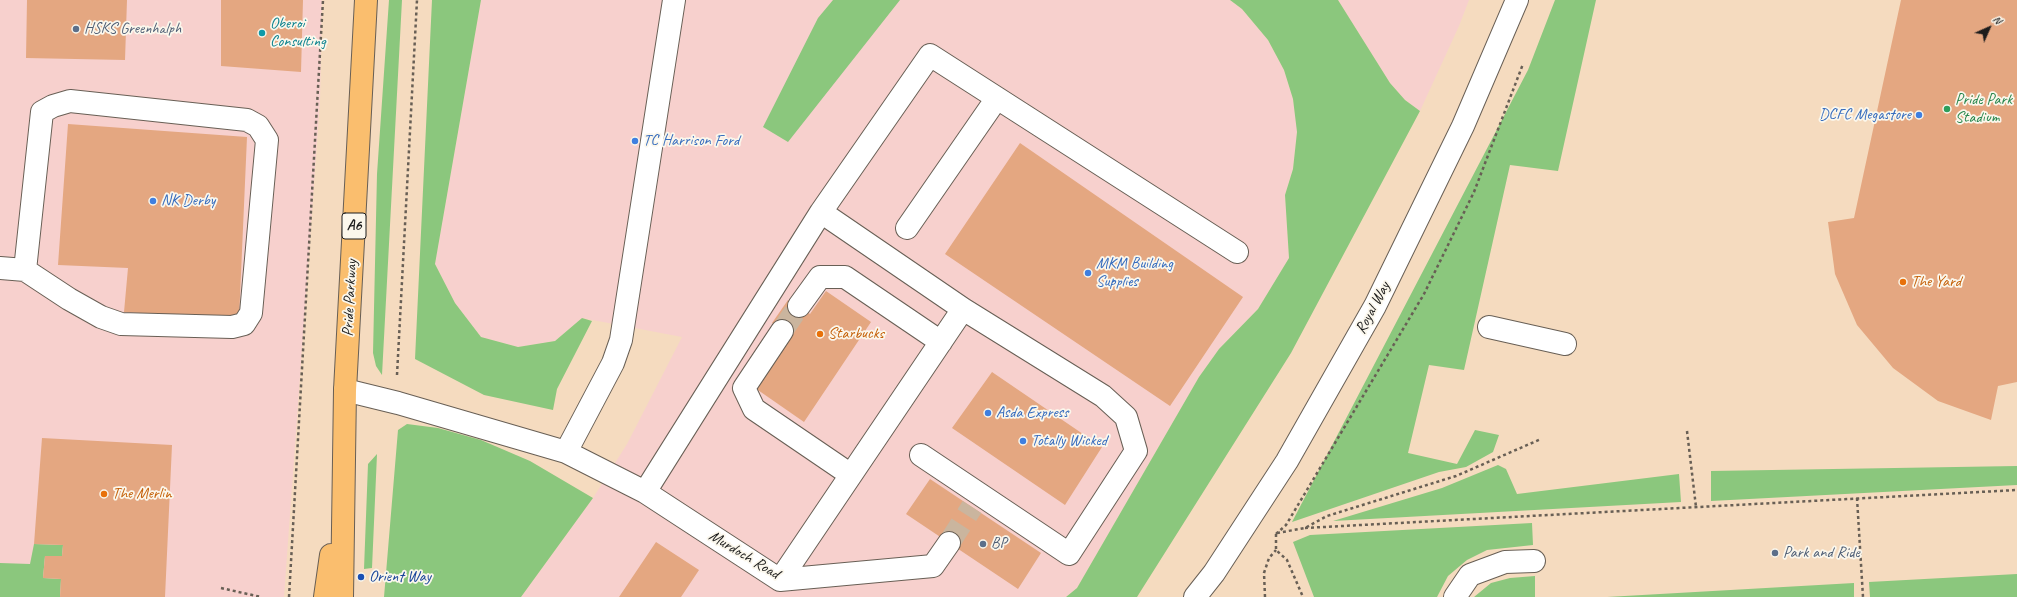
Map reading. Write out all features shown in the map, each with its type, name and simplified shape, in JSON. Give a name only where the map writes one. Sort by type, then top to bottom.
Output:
[{"type":"main road","name":"Pride Parkway","points":[[342,597],[345,390],[366,0]]},
{"type":"main road","name":"Pride Parkway","points":[[325,597],[344,453]]},
{"type":"street","points":[[566,452],[613,363],[621,340],[674,0]]},
{"type":"street","name":"Royal Way","points":[[1195,597],[1214,573],[1287,461],[1375,306],[1463,126],[1516,0]]},
{"type":"street","points":[[644,492],[821,212],[930,55],[1237,252]]},
{"type":"street","points":[[907,228],[997,98]]},
{"type":"street","points":[[0,268],[25,270],[69,299],[101,316],[121,324],[232,327],[244,324],[251,313],[267,140],[258,126],[247,120],[70,101],[53,106],[42,112],[25,270]]},
{"type":"street","points":[[821,212],[963,309],[1103,396],[1126,417],[1136,451],[1069,554],[1043,537],[976,501],[921,455]]},
{"type":"street","points":[[799,306],[820,277],[845,277],[941,342]]},
{"type":"street","points":[[780,580],[963,309]]},
{"type":"street","points":[[1489,327],[1565,344]]},
{"type":"street","points":[[782,331],[744,388],[754,409],[851,475]]},
{"type":"street","name":"Murdoch Road","points":[[345,390],[398,403],[566,452],[644,492],[780,580],[933,566],[944,551]]},
{"type":"street","points":[[1455,597],[1470,575],[1505,562],[1534,561]]},
{"type":"path","points":[[289,597],[323,0]]},
{"type":"path","points":[[398,403],[397,370],[417,0]]},
{"type":"path","points":[[1688,431],[1696,507]]},
{"type":"path","points":[[1305,528],[1328,516],[1456,476],[1541,438]]},
{"type":"path","points":[[1265,597],[1264,572],[1268,558],[1276,550],[1276,534],[1305,528],[2017,490]]},
{"type":"path","points":[[1857,498],[1863,597]]},
{"type":"path","points":[[1276,550],[1287,560],[1303,597]]},
{"type":"path","points":[[220,588],[261,597]]},
{"type":"shaded area","points":[[0,0],[322,0],[320,101],[284,597],[0,597]]},
{"type":"shaded area","points":[[481,0],[1230,0],[1242,9],[1268,40],[1284,70],[1293,99],[1297,131],[1293,169],[1285,195],[1289,258],[1258,309],[1219,349],[1199,377],[1077,588],[1066,597],[521,597],[593,498],[627,444],[682,337],[582,318],[555,341],[518,347],[481,337],[455,303],[435,264]]},
{"type":"shaded area","points":[[1338,0],[1469,0],[1459,26],[1420,111],[1405,100],[1390,83]]},
{"type":"green space","points":[[389,0],[402,0],[382,375],[376,366],[373,353],[377,174]]},
{"type":"green space","points":[[432,0],[481,0],[435,264],[455,303],[481,337],[518,347],[555,341],[582,318],[592,321],[557,389],[553,410],[484,395],[415,359]]},
{"type":"green space","points":[[833,0],[900,0],[788,142],[763,127],[818,18]]},
{"type":"green space","points":[[1230,0],[1338,0],[1390,83],[1405,100],[1420,111],[1291,353],[1137,597],[1066,597],[1077,588],[1199,377],[1219,349],[1258,309],[1289,258],[1285,195],[1293,169],[1297,132],[1293,99],[1284,70],[1268,40],[1242,9]]},
{"type":"green space","points":[[1555,0],[1596,0],[1558,171],[1510,165],[1464,370],[1429,365],[1408,453],[1457,464],[1475,430],[1499,435],[1493,452],[1466,467],[1439,472],[1292,522],[1528,70]]},
{"type":"green space","points":[[407,424],[438,428],[481,440],[530,461],[593,498],[521,597],[384,597],[398,430]]},
{"type":"green space","points":[[377,454],[372,568],[364,569],[368,464]]},
{"type":"green space","points":[[1498,465],[1506,469],[1517,494],[1679,474],[1681,502],[1333,521],[1442,488]]},
{"type":"green space","points":[[2017,466],[2017,485],[1711,501],[1711,471]]},
{"type":"green space","points":[[1532,523],[1533,545],[1487,550],[1467,560],[1448,576],[1437,597],[1314,597],[1293,542],[1310,535]]},
{"type":"green space","points":[[34,544],[63,545],[62,556],[45,556],[43,578],[61,579],[60,597],[0,597],[0,563],[30,564]]},
{"type":"green space","points":[[2017,574],[2017,597],[1870,597],[1869,582]]},
{"type":"green space","points":[[1535,576],[1535,597],[1474,597],[1491,583],[1510,578]]},
{"type":"green space","points":[[1854,583],[1854,597],[1607,597]]},
{"type":"building","name":"HSKS Greenhalph","points":[[27,0],[127,0],[125,60],[26,58]]},
{"type":"building","name":"Oberoi Consulting","points":[[221,0],[303,0],[301,72],[221,66]]},
{"type":"building","name":"Pride Park Stadium","points":[[1901,0],[2017,0],[2017,382],[1998,386],[1991,420],[1938,401],[1893,368],[1857,325],[1835,274],[1828,222],[1854,218]]},
{"type":"building","name":"NK Derby","points":[[68,124],[247,137],[239,319],[124,312],[128,268],[58,265]]},
{"type":"building","points":[[1020,143],[1243,297],[1170,406],[945,254]]},
{"type":"building","points":[[826,291],[871,322],[804,422],[755,388],[790,337],[772,323],[788,300],[810,314]]},
{"type":"building","points":[[992,372],[1102,447],[1065,505],[952,428]]},
{"type":"building","name":"The Merlin","points":[[42,438],[172,445],[165,597],[60,597],[61,579],[43,578],[45,556],[62,556],[63,545],[34,544]]},
{"type":"building","points":[[930,479],[1041,553],[1018,589],[906,514]]},
{"type":"building","points":[[656,542],[699,570],[681,597],[619,597]]},
{"type":"tunnel","points":[[782,331],[799,306]]},
{"type":"tunnel","points":[[949,543],[972,507]]},
{"type":"place","name":"HSKS Greenhalph","points":[[76,29]]},
{"type":"place","name":"Oberoi Consulting","points":[[262,33]]},
{"type":"place","name":"Pride Park Stadium","points":[[1947,109]]},
{"type":"place","name":"DCFC Megastore","points":[[1919,115]]},
{"type":"place","name":"TC Harrison Ford","points":[[635,141]]},
{"type":"place","name":"NK Derby","points":[[153,201]]},
{"type":"place","name":"MKM Building Supplies","points":[[1088,273]]},
{"type":"place","name":"The Yard","points":[[1903,282]]},
{"type":"place","name":"Starbucks","points":[[820,334]]},
{"type":"place","name":"Asda Express","points":[[988,413]]},
{"type":"place","name":"Totally Wicked","points":[[1023,441]]},
{"type":"place","name":"The Merlin","points":[[104,494]]},
{"type":"place","name":"BP","points":[[983,544]]},
{"type":"place","name":"Park and Ride","points":[[1775,553]]},
{"type":"place","name":"Orient Way","points":[[361,577]]}]
